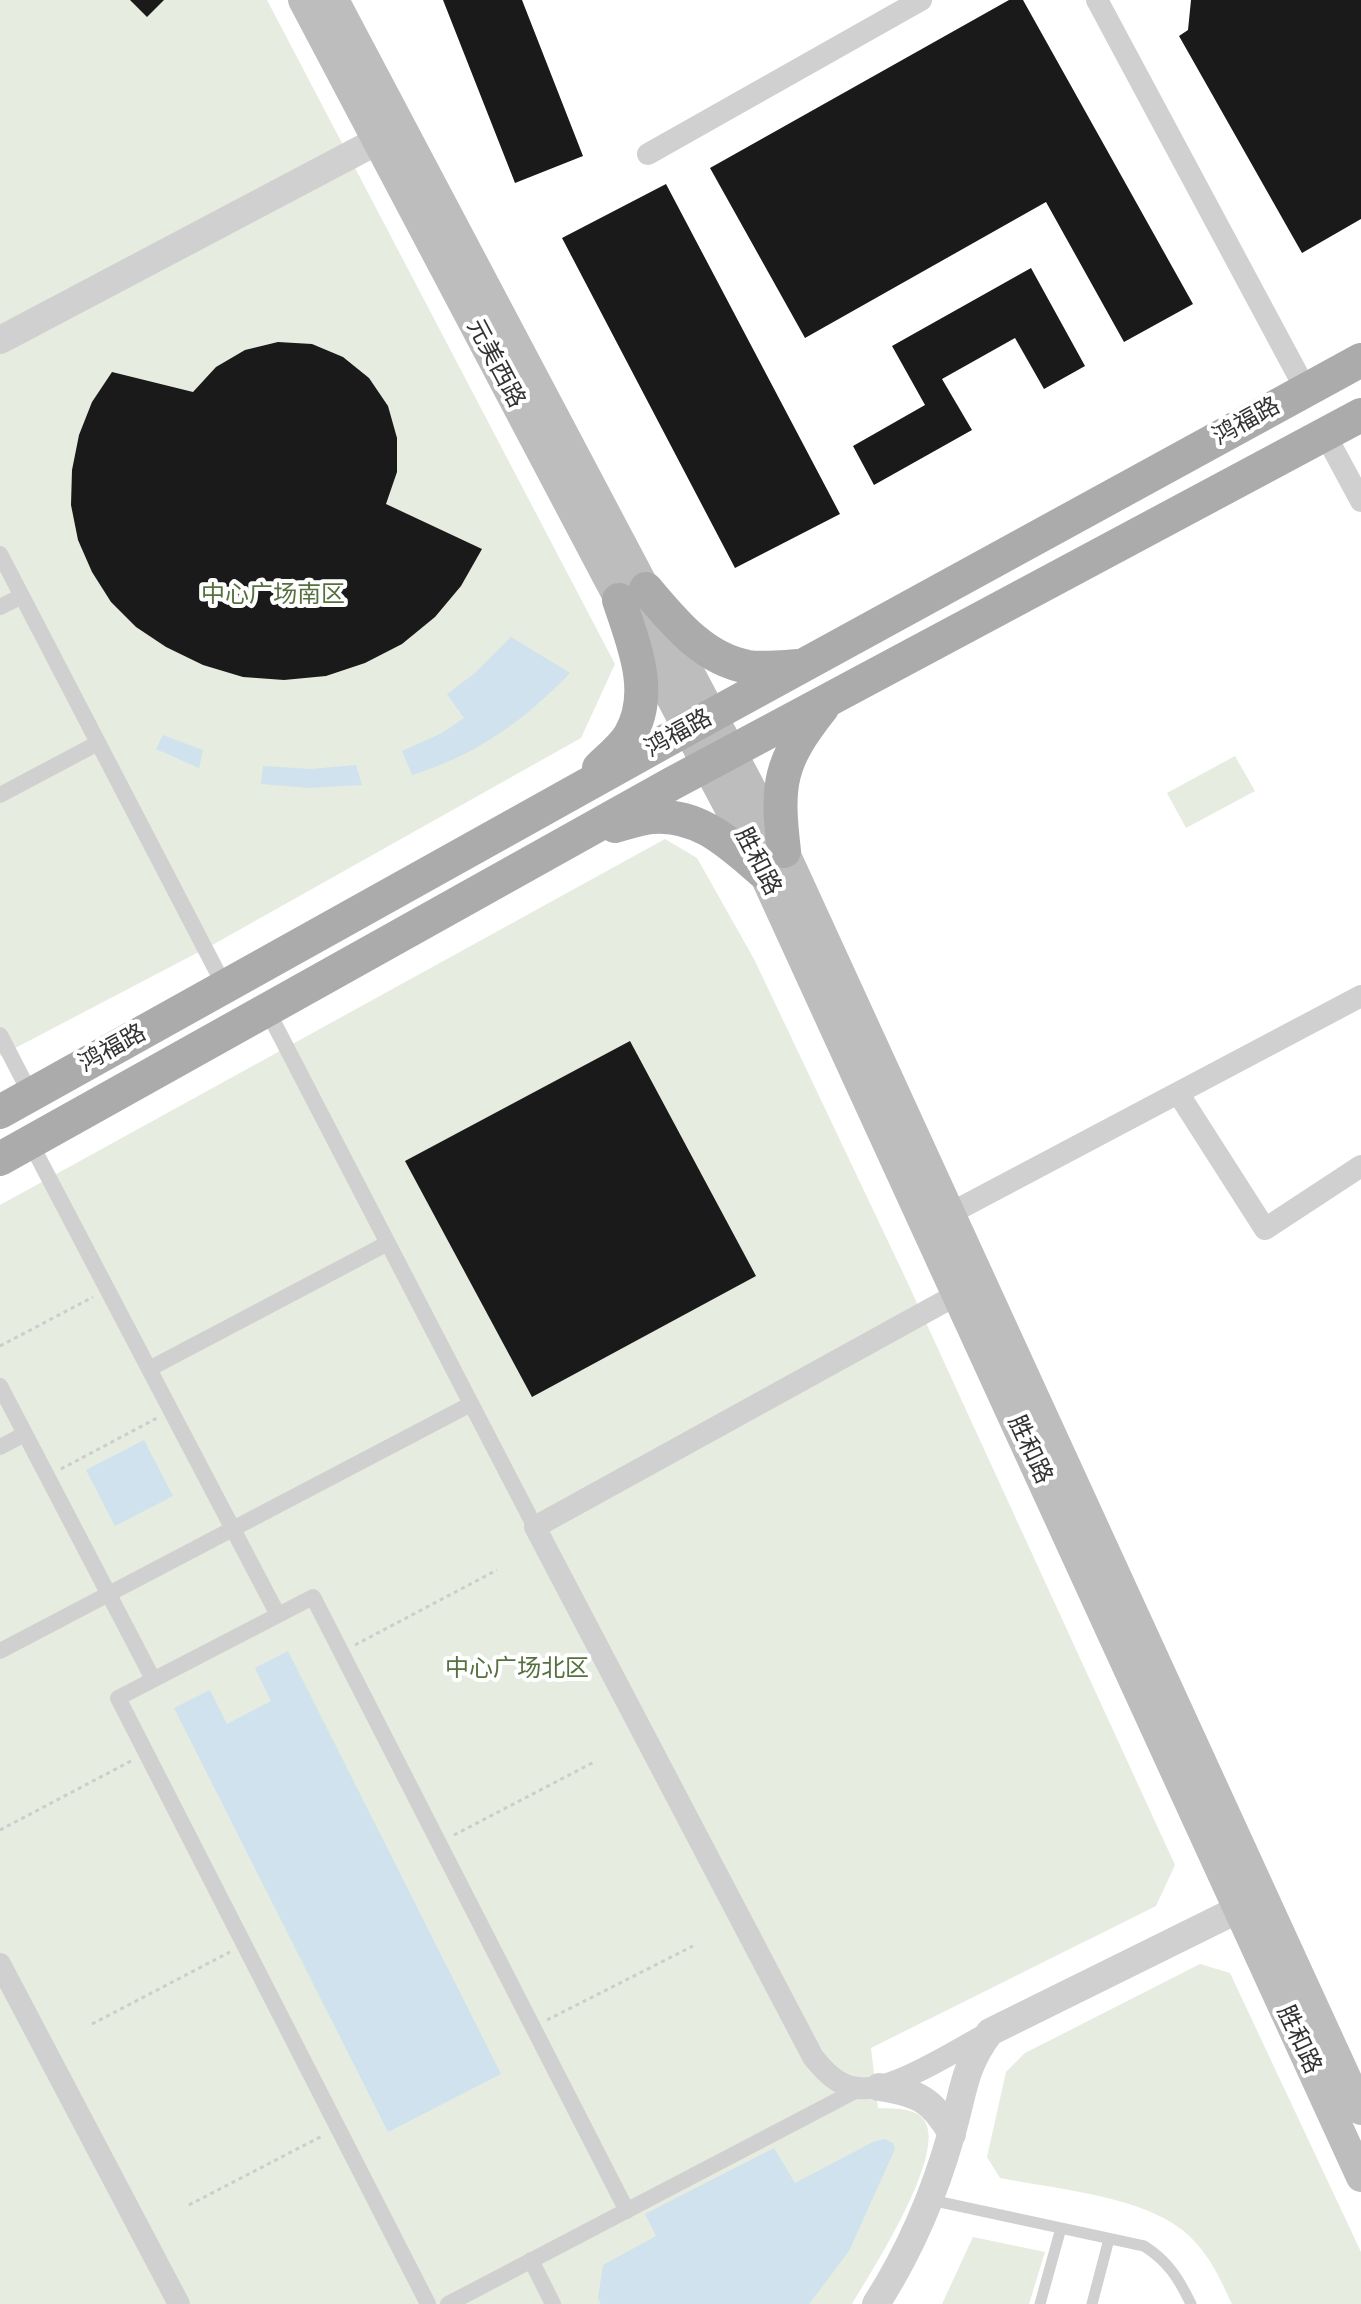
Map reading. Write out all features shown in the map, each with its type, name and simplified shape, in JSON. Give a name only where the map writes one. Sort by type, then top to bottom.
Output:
[{"type":"main road","name":"元美西路","points":[[303,0],[377,141],[632,594]]},
{"type":"main road","name":"元美西路","points":[[334,0],[632,594],[700,722]]},
{"type":"main road","name":"鸿福路","points":[[0,1112],[700,722],[1361,360]]},
{"type":"main road","name":"鸿福路","points":[[0,1159],[719,759],[1361,415]]},
{"type":"main road","points":[[632,594],[722,660],[749,667],[802,666]]},
{"type":"main road","points":[[555,803],[599,769],[630,735],[643,694],[632,594]]},
{"type":"main road","points":[[580,835],[653,817],[694,821],[774,862],[780,782],[791,752],[828,701]]},
{"type":"main road","name":"胜和路","points":[[700,722],[951,1213],[1251,1902],[1361,2177]]},
{"type":"main road","name":"胜和路","points":[[774,862],[958,1294],[1251,1902],[1361,2110]]},
{"type":"street","points":[[648,154],[921,0]]},
{"type":"street","points":[[1097,0],[1306,390]]},
{"type":"street","points":[[0,340],[377,141]]},
{"type":"street","points":[[1326,436],[1361,501]]},
{"type":"street","points":[[0,554],[225,987]]},
{"type":"street","points":[[0,607],[22,596]]},
{"type":"street","points":[[0,795],[98,743]]},
{"type":"street","points":[[951,1213],[1361,996]]},
{"type":"street","points":[[267,1010],[813,2057],[826,2073],[842,2084],[921,2097],[934,2106],[952,2134]]},
{"type":"street","points":[[0,1035],[31,1095]]},
{"type":"street","points":[[1178,1093],[1265,1229],[1361,1166]]},
{"type":"street","points":[[30,1142],[278,1615]]},
{"type":"street","points":[[149,1369],[388,1243]]},
{"type":"street","points":[[535,1527],[958,1294]]},
{"type":"street","points":[[0,1386],[153,1679]]},
{"type":"street","points":[[0,1651],[471,1404]]},
{"type":"street","points":[[0,1447],[25,1434]]},
{"type":"street","points":[[428,2304],[118,1698],[313,1597],[627,2211]]},
{"type":"street","points":[[448,2304],[869,2088],[902,2078],[1251,1902]]},
{"type":"street","points":[[0,1964],[179,2304]]},
{"type":"street","points":[[876,2304],[912,2241],[930,2200],[952,2134],[968,2065],[990,2032]]},
{"type":"street","points":[[531,2260],[553,2304]]},
{"type":"lane","points":[[930,2200],[1144,2246],[1170,2267],[1191,2304]]},
{"type":"lane","points":[[1040,2304],[1061,2228]]},
{"type":"lane","points":[[1092,2304],[1109,2239]]},
{"type":"path","points":[[0,1346],[107,1289]]},
{"type":"path","points":[[47,1477],[171,1411]]},
{"type":"path","points":[[341,1652],[497,1570]]},
{"type":"path","points":[[0,1830],[146,1754]]},
{"type":"path","points":[[439,1843],[596,1761]]},
{"type":"path","points":[[92,2024],[244,1945]]},
{"type":"path","points":[[533,2027],[693,1946]]},
{"type":"path","points":[[189,2205],[338,2128]]},
{"type":"green space","name":"中心广场南区","points":[[0,0],[267,0],[615,664],[581,738],[214,944],[0,1056]]},
{"type":"green space","points":[[1235,756],[1255,791],[1186,828],[1167,793]]},
{"type":"green space","name":"中心广场北区","points":[[665,839],[697,858],[754,959],[905,1277],[1175,1865],[1156,1906],[871,2048],[878,2108],[915,2113],[924,2120],[929,2136],[926,2158],[917,2184],[852,2304],[0,2304],[0,1205]]},
{"type":"green space","points":[[1200,1964],[1230,1973],[1361,2252],[1361,2304],[1232,2304],[1201,2248],[1168,2220],[1123,2202],[1000,2178],[987,2157],[1006,2072],[1025,2053]]},
{"type":"green space","points":[[973,2237],[1045,2252],[1029,2304],[942,2304]]},
{"type":"water","points":[[511,637],[570,673],[517,721],[478,747],[412,775],[402,751],[442,733],[464,718],[447,694],[475,673]]},
{"type":"water","points":[[163,735],[203,750],[199,768],[156,749]]},
{"type":"water","points":[[356,765],[362,785],[309,788],[261,784],[263,766],[311,769]]},
{"type":"water","points":[[144,1440],[173,1496],[115,1526],[86,1470]]},
{"type":"water","points":[[288,1651],[501,2074],[388,2132],[174,1708],[210,1690],[227,1724],[271,1701],[255,1668]]},
{"type":"water","points":[[884,2139],[893,2143],[895,2149],[849,2251],[809,2304],[601,2304],[598,2298],[603,2265],[656,2236],[645,2214],[774,2148],[795,2183]]},
{"type":"building","points":[[130,0],[164,0],[147,17]]},
{"type":"building","points":[[443,0],[522,0],[583,156],[515,183]]},
{"type":"building","points":[[1009,0],[1023,0],[1193,304],[1124,342],[1046,202],[805,338],[710,168]]},
{"type":"building","points":[[1191,0],[1361,0],[1361,219],[1302,253],[1179,36],[1188,30]]},
{"type":"building","points":[[666,184],[840,514],[735,568],[562,238]]},
{"type":"building","points":[[1031,268],[1085,366],[1044,389],[1015,338],[942,379],[972,430],[874,485],[853,446],[925,405],[892,346]]},
{"type":"building","points":[[278,342],[312,344],[343,357],[369,378],[388,406],[397,438],[397,472],[386,504],[482,549],[461,586],[435,617],[402,644],[365,663],[326,676],[284,680],[243,677],[203,665],[166,647],[136,627],[111,602],[92,572],[78,540],[71,505],[72,470],[79,435],[92,402],[112,372],[193,392],[216,367],[245,350]]},
{"type":"building","points":[[630,1041],[756,1276],[532,1397],[405,1161]]}]
